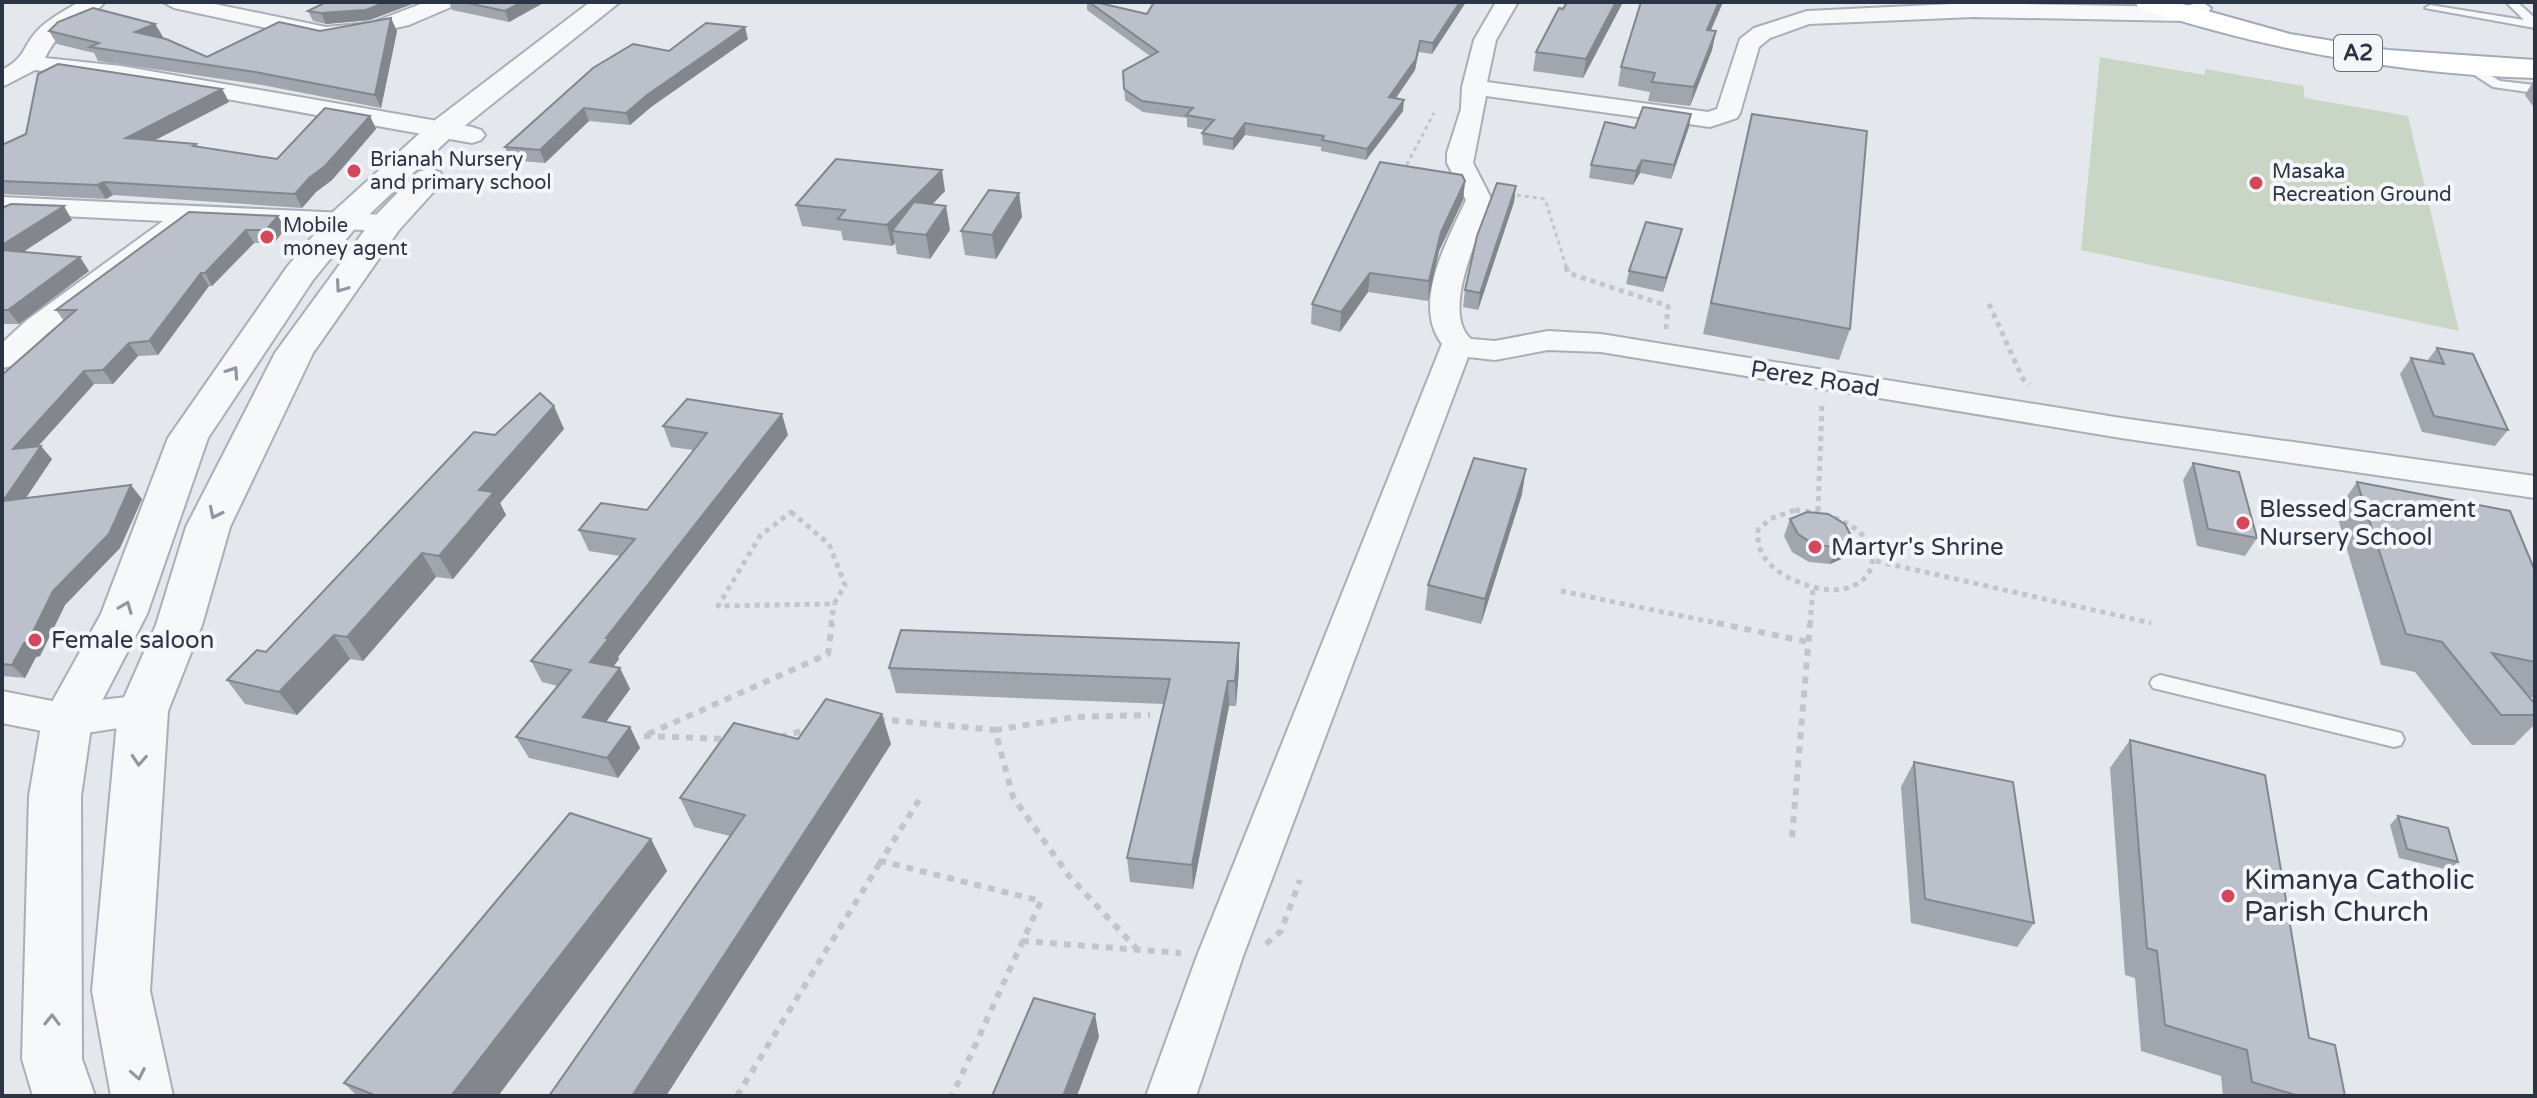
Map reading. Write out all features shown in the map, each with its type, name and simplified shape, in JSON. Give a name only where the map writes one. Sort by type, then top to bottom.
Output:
[{"type":"main road","name":"A2","points":[[2148,2],[2190,8],[2287,40],[2535,69]]},
{"type":"main road","name":"A2","points":[[2449,61],[2535,55]]},
{"type":"street","points":[[2,80],[31,63],[43,38],[54,27],[94,2]]},
{"type":"street","points":[[174,2],[326,34],[384,27],[443,2]]},
{"type":"street","points":[[142,1096],[121,991],[143,711],[179,625],[208,527],[294,353],[387,223],[456,133],[607,2]]},
{"type":"street","points":[[64,1096],[52,1059],[55,796],[67,720],[124,614],[188,438],[299,274],[345,219],[456,133],[639,2]]},
{"type":"street","points":[[1171,1096],[1220,956],[1458,342],[1448,330],[1442,313],[1445,291],[1479,200],[1460,163],[1460,153],[1473,109],[1474,87],[1485,40],[1507,2]]},
{"type":"street","points":[[1474,87],[1710,120],[1728,113],[1748,44],[1762,33],[1807,18],[1983,6],[2190,8]]},
{"type":"street","points":[[31,63],[109,71],[456,133]]},
{"type":"street","points":[[2,205],[387,223]]},
{"type":"street","points":[[2,359],[38,326],[192,212]]},
{"type":"street","name":"Perez Road","points":[[1458,342],[1467,349],[1482,351],[1543,341],[1601,343],[2121,428],[2535,487]]},
{"type":"street","points":[[2,707],[67,720],[143,711]]},
{"type":"lane","points":[[2511,2],[2535,24]]},
{"type":"lane","points":[[2430,8],[2535,24]]},
{"type":"lane","points":[[2449,61],[2497,84],[2535,89]]},
{"type":"lane","points":[[2160,683],[2394,739]]},
{"type":"path","points":[[1472,187],[1545,199],[1568,273],[1668,306],[1665,339]]},
{"type":"path","points":[[1989,304],[2023,379],[2032,387]]},
{"type":"path","points":[[1818,511],[1823,380]]},
{"type":"path","points":[[1818,511],[1840,519],[1859,531],[1872,546],[1876,561],[1871,575],[1857,585],[1836,590],[1813,588],[1789,579],[1770,566],[1758,551],[1755,536],[1762,523],[1776,513],[1818,511]]},
{"type":"path","points":[[735,740],[644,736],[828,654],[834,604],[845,585],[829,544],[791,512],[760,536],[718,606],[834,604]]},
{"type":"path","points":[[1876,561],[2151,623]]},
{"type":"path","points":[[1792,837],[1813,588]]},
{"type":"path","points":[[1561,591],[1808,642]]},
{"type":"path","points":[[873,718],[995,730],[1075,717],[1150,715]]},
{"type":"path","points":[[765,741],[811,729]]},
{"type":"path","points":[[995,730],[1013,797],[1069,876],[1138,950]]},
{"type":"path","points":[[737,1096],[919,800]]},
{"type":"path","points":[[881,861],[1041,901],[952,1096]]},
{"type":"path","points":[[1022,941],[1249,958],[1281,931],[1300,880]]},
{"type":"green space","name":"Masaka Recreation Ground","points":[[2100,57],[2205,75],[2205,69],[2303,86],[2305,98],[2408,116],[2459,331],[2081,250]]},
{"type":"building","points":[[326,2],[386,2],[366,10],[308,11]]},
{"type":"building","points":[[462,2],[522,2],[505,11]]},
{"type":"building","points":[[1089,2],[1147,14],[1154,2],[1460,2],[1433,43],[1420,41],[1416,59],[1389,97],[1404,100],[1367,149],[1322,140],[1324,136],[1245,123],[1233,139],[1202,133],[1214,120],[1186,115],[1193,108],[1142,101],[1124,89],[1123,71],[1158,52]]},
{"type":"building","points":[[1567,2],[1616,2],[1586,59],[1536,52],[1559,8],[1563,9]]},
{"type":"building","points":[[1641,2],[1719,2],[1707,30],[1716,31],[1694,87],[1652,82],[1655,73],[1621,67]]},
{"type":"building","points":[[93,8],[155,24],[135,32],[166,39],[207,57],[279,22],[320,31],[391,18],[375,95],[255,72],[90,47],[99,43],[49,31],[58,22]]},
{"type":"building","points":[[706,23],[745,27],[626,113],[584,108],[540,150],[505,147],[593,68],[633,44],[669,51]]},
{"type":"building","points":[[58,64],[222,89],[126,138],[196,144],[193,146],[277,159],[325,108],[370,116],[295,194],[104,182],[97,185],[2,181],[2,145],[26,134],[38,74]]},
{"type":"building","points":[[1643,107],[1691,114],[1674,165],[1642,160],[1636,171],[1591,165],[1605,122],[1635,128]]},
{"type":"building","points":[[1752,114],[1867,131],[1850,329],[1711,303]]},
{"type":"building","points":[[836,159],[942,170],[887,225],[838,219],[845,210],[796,205]]},
{"type":"building","points":[[1380,162],[1462,175],[1465,181],[1441,232],[1429,281],[1370,273],[1341,312],[1312,304]]},
{"type":"building","points":[[1497,183],[1516,186],[1480,293],[1465,290],[1477,236]]},
{"type":"building","points":[[989,190],[1019,193],[992,235],[961,231]]},
{"type":"building","points":[[914,202],[946,206],[926,235],[892,231]]},
{"type":"building","points":[[11,204],[64,206],[2,245],[2,208]]},
{"type":"building","points":[[189,212],[278,216],[266,230],[246,230],[205,273],[201,273],[149,341],[129,343],[103,370],[84,371],[13,449],[41,446],[3,501],[131,485],[109,534],[53,591],[28,642],[24,643],[12,665],[2,664],[2,375],[76,310],[56,310]]},
{"type":"building","points":[[1646,222],[1682,229],[1666,278],[1629,271]]},
{"type":"building","points":[[2,250],[80,257],[8,310],[2,310]]},
{"type":"building","points":[[2437,348],[2473,354],[2508,430],[2434,416],[2411,358],[2444,364]]},
{"type":"building","points":[[540,393],[554,406],[479,490],[494,492],[439,556],[422,553],[347,637],[334,635],[279,692],[227,680],[257,650],[266,652],[474,432],[495,435]]},
{"type":"building","points":[[687,399],[782,414],[590,662],[620,668],[583,717],[630,727],[607,758],[516,737],[571,670],[531,661],[635,539],[579,530],[601,503],[647,510],[707,433],[663,426]]},
{"type":"building","points":[[1474,458],[1526,469],[1485,599],[1428,585]]},
{"type":"building","points":[[2193,463],[2239,472],[2257,538],[2208,529]]},
{"type":"building","points":[[2357,482],[2510,511],[2535,571],[2535,662],[2492,653],[2535,704],[2535,715],[2501,715],[2442,642],[2406,634]]},
{"type":"building","points":[[1807,512],[1828,514],[1845,524],[1853,540],[1836,547],[1815,545],[1798,534],[1790,519]]},
{"type":"building","points":[[901,630],[1239,643],[1235,681],[1228,681],[1192,865],[1127,858],[1170,679],[889,668]]},
{"type":"building","points":[[826,699],[882,714],[632,1096],[549,1096],[745,815],[680,798],[734,723],[798,739]]},
{"type":"building","points":[[2130,740],[2265,775],[2309,1038],[2335,1045],[2345,1096],[2299,1096],[2252,1082],[2247,1050],[2165,1025],[2157,951],[2147,948]]},
{"type":"building","points":[[1914,762],[2013,782],[2034,923],[1925,899]]},
{"type":"building","points":[[570,813],[651,839],[451,1096],[377,1096],[344,1083]]},
{"type":"building","points":[[2398,816],[2448,828],[2458,862],[2407,849]]},
{"type":"building","points":[[1034,998],[1095,1014],[1063,1096],[992,1096]]},
{"type":"place","name":"Brianah Nursery and primary school","points":[[354,171]]},
{"type":"place","name":"Masaka Recreation Ground","points":[[2256,183]]},
{"type":"place","name":"Mobile money agent","points":[[267,237]]},
{"type":"place","name":"Blessed Sacrament Nursery School","points":[[2243,523]]},
{"type":"place","name":"Martyr's Shrine","points":[[1815,547]]},
{"type":"place","name":"Female saloon","points":[[35,640]]},
{"type":"place","name":"Kimanya Catholic Parish Church","points":[[2228,896]]}]
